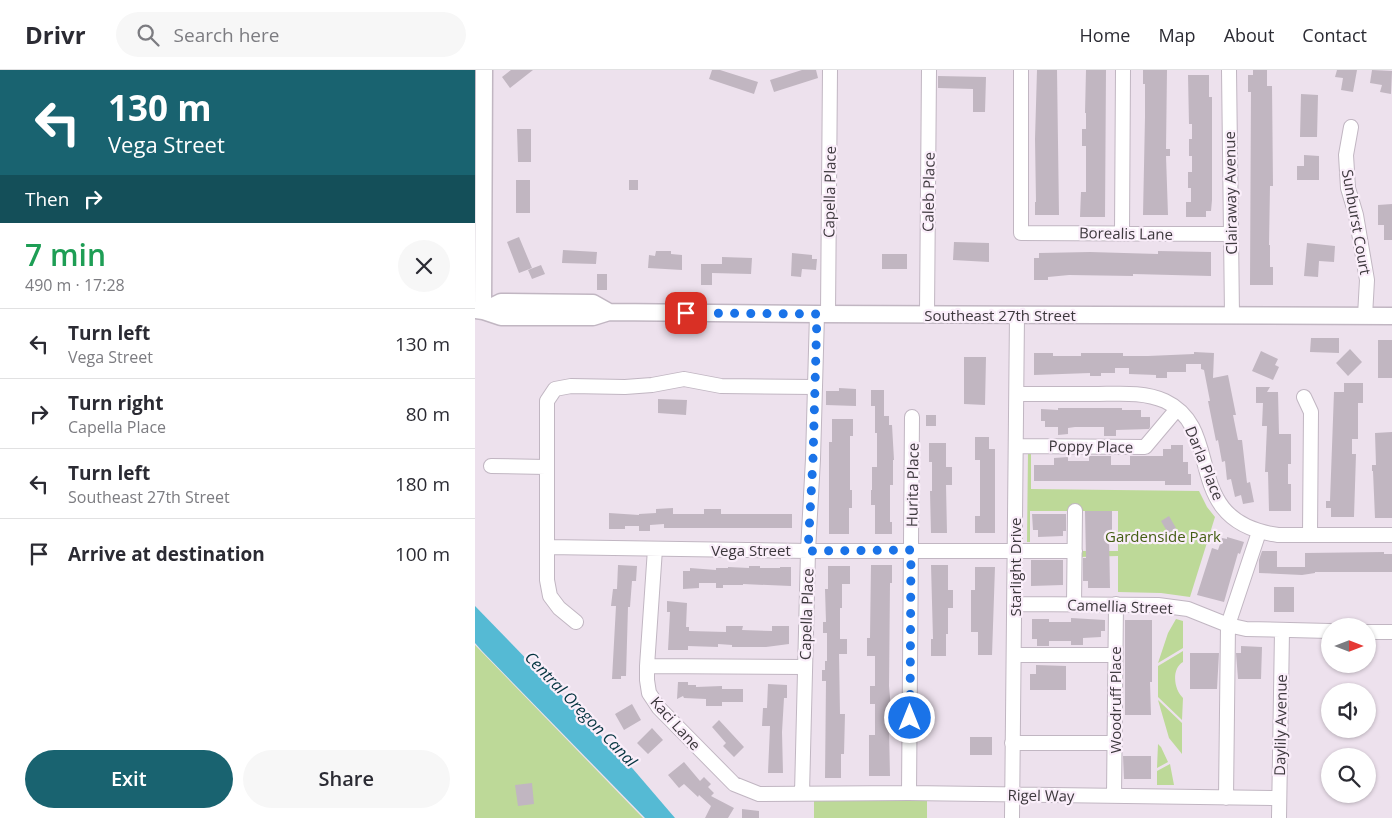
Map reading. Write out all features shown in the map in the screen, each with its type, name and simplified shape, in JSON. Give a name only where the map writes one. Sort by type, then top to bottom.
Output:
[{"type":"main road","points":[[479,310],[484,70]]},
{"type":"main road","name":"Southeast 27th Street","points":[[479,310],[501,317],[593,317],[609,312],[1392,316]]},
{"type":"street","name":"Capella Place","points":[[802,793],[804,668],[813,459],[814,387],[822,314],[830,70]]},
{"type":"street","name":"Caleb Place","points":[[927,314],[929,70]]},
{"type":"street","name":"Borealis Lane","points":[[1021,70],[1021,233],[1231,234]]},
{"type":"street","points":[[1122,233],[1123,70]]},
{"type":"street","name":"Clairaway Avenue","points":[[1229,70],[1232,315]]},
{"type":"street","name":"Sunburst Court","points":[[1351,127],[1345,155],[1348,188],[1356,215],[1367,280],[1365,316]]},
{"type":"street","name":"Starlight Drive","points":[[1011,818],[1017,315]]},
{"type":"street","points":[[576,622],[559,608],[550,596],[547,580],[547,401],[555,389],[571,386],[625,388],[685,380],[721,386],[814,387]]},
{"type":"street","name":"Darla Place","points":[[1017,394],[1141,394],[1166,402],[1177,408],[1186,418],[1197,440],[1211,487],[1217,499],[1232,518],[1259,532],[1277,534],[1392,535]]},
{"type":"street","points":[[1305,397],[1311,412],[1310,534]]},
{"type":"street","name":"Poppy Place","points":[[1016,446],[1145,447],[1177,408]]},
{"type":"street","name":"Hurita Place","points":[[909,792],[913,417]]},
{"type":"street","points":[[491,466],[546,467]]},
{"type":"street","points":[[1074,604],[1075,510]]},
{"type":"street","points":[[1226,798],[1228,625],[1259,532]]},
{"type":"street","name":"Vega Street","points":[[547,547],[808,551],[1075,551]]},
{"type":"street","name":"Kaci Lane","points":[[655,549],[647,666],[649,693],[659,708],[734,784],[759,794],[802,793]]},
{"type":"street","name":"Camellia Street","points":[[1015,604],[1116,604],[1175,607],[1188,609],[1228,625],[1245,629],[1321,632]]},
{"type":"street","name":"Woodruff Place","points":[[1114,796],[1116,604]]},
{"type":"street","name":"Daylily Avenue","points":[[1279,818],[1282,631]]},
{"type":"street","points":[[1376,632],[1392,632]]},
{"type":"street","points":[[1014,655],[1115,655]]},
{"type":"street","points":[[647,666],[804,668]]},
{"type":"street","points":[[1012,743],[1115,743]]},
{"type":"street","name":"Rigel Way","points":[[802,793],[909,792],[1279,798]]},
{"type":"green space","name":"Gardenside Park","points":[[1028,452],[1031,452],[1031,489],[1199,491],[1207,507],[1215,517],[1190,597],[1161,593],[1118,592],[1118,556],[1079,557],[1079,551],[1118,551],[1118,511],[1030,511],[1030,542],[1027,542]]},
{"type":"green space","points":[[1176,619],[1183,621],[1183,648],[1158,663],[1168,633]]},
{"type":"green space","points":[[475,645],[643,818],[475,818]]},
{"type":"green space","points":[[1183,651],[1183,662],[1179,665],[1175,674],[1176,685],[1183,698],[1182,720],[1158,697],[1158,666]]},
{"type":"green space","points":[[1158,700],[1182,723],[1182,754],[1169,738]]},
{"type":"green space","points":[[1158,744],[1168,762],[1157,768]]},
{"type":"green space","points":[[1170,764],[1174,785],[1157,785],[1157,771]]},
{"type":"green space","points":[[814,800],[927,801],[927,818],[814,818]]},
{"type":"water","points":[[475,606],[633,769],[675,818],[645,818],[482,651],[475,643]]},
{"type":"building","points":[[511,70],[533,70],[510,88],[502,77]]},
{"type":"building","points":[[712,70],[720,70],[758,82],[754,94],[709,79]]},
{"type":"building","points":[[802,70],[816,70],[818,78],[774,92],[770,80]]},
{"type":"building","points":[[1037,70],[1057,70],[1059,215],[1035,215]]},
{"type":"building","points":[[1086,70],[1106,70],[1105,217],[1080,217],[1081,192],[1086,192],[1086,146],[1082,146],[1082,129],[1086,129]]},
{"type":"building","points":[[1143,70],[1167,70],[1166,149],[1170,149],[1170,156],[1166,156],[1168,215],[1143,215],[1145,84],[1143,84]]},
{"type":"building","points":[[1253,70],[1267,70],[1267,86],[1272,86],[1273,186],[1270,186],[1269,245],[1270,267],[1273,267],[1273,285],[1250,285],[1251,92],[1248,92],[1248,75],[1253,75]]},
{"type":"building","points":[[1337,70],[1357,70],[1353,92],[1341,90],[1343,78],[1335,77]]},
{"type":"building","points":[[1372,70],[1392,71],[1391,94],[1380,92],[1382,85],[1370,83]]},
{"type":"building","points":[[1188,75],[1209,75],[1209,97],[1212,97],[1212,200],[1211,211],[1206,211],[1206,217],[1186,217],[1186,202],[1191,202],[1191,188],[1188,188],[1188,172],[1192,172],[1192,156],[1189,156],[1189,139],[1192,139],[1192,124],[1189,124]]},
{"type":"building","points":[[938,76],[986,77],[985,112],[973,112],[973,89],[938,88]]},
{"type":"building","points":[[1301,94],[1318,95],[1317,137],[1300,137]]},
{"type":"building","points":[[517,129],[531,129],[531,162],[518,162]]},
{"type":"building","points":[[1304,155],[1319,156],[1319,180],[1297,180],[1297,166],[1304,166]]},
{"type":"building","points":[[516,180],[530,180],[530,213],[516,213]]},
{"type":"building","points":[[629,180],[638,180],[638,190],[629,190]]},
{"type":"building","points":[[1392,204],[1392,240],[1384,240],[1384,225],[1378,225],[1378,205]]},
{"type":"building","points":[[519,237],[532,268],[519,273],[507,242]]},
{"type":"building","points":[[954,242],[989,243],[989,262],[953,260]]},
{"type":"building","points":[[1307,243],[1335,246],[1334,262],[1319,261],[1318,277],[1304,276]]},
{"type":"building","points":[[563,250],[597,252],[596,264],[562,263]]},
{"type":"building","points":[[656,251],[671,251],[671,254],[682,255],[682,270],[648,268],[649,255],[655,256]]},
{"type":"building","points":[[1158,251],[1211,252],[1211,276],[1069,275],[1048,277],[1048,280],[1034,280],[1034,258],[1039,258],[1039,253],[1158,254]]},
{"type":"building","points":[[792,253],[812,255],[812,259],[817,259],[816,270],[802,269],[801,277],[791,276]]},
{"type":"building","points":[[882,254],[907,254],[907,269],[882,269]]},
{"type":"building","points":[[722,257],[752,258],[751,274],[712,273],[712,285],[701,285],[701,264],[722,264]]},
{"type":"building","points":[[541,265],[545,274],[532,279],[528,270]]},
{"type":"building","points":[[597,274],[607,274],[607,290],[597,290]]},
{"type":"building","points":[[1311,338],[1339,338],[1339,353],[1310,352]]},
{"type":"building","points":[[1378,340],[1392,340],[1392,378],[1378,378]]},
{"type":"building","points":[[1350,349],[1362,362],[1348,376],[1336,363]]},
{"type":"building","points":[[1261,351],[1278,359],[1275,365],[1279,367],[1273,380],[1252,371]]},
{"type":"building","points":[[1194,352],[1214,353],[1213,378],[1228,375],[1236,415],[1233,415],[1238,440],[1242,440],[1247,483],[1250,482],[1254,502],[1243,504],[1241,495],[1235,497],[1231,479],[1227,480],[1225,461],[1222,462],[1218,440],[1216,441],[1204,370],[1201,369],[1201,364],[1186,364],[1186,372],[1167,372],[1167,378],[1156,378],[1156,375],[1129,374],[1129,368],[1115,368],[1115,373],[1101,373],[1101,376],[1090,376],[1090,373],[1034,375],[1034,353],[1053,353],[1053,356],[1081,356],[1081,353],[1123,353],[1123,356],[1148,356],[1194,354]]},
{"type":"building","points":[[964,357],[986,357],[985,405],[964,404]]},
{"type":"building","points":[[1344,383],[1363,383],[1363,403],[1358,403],[1358,439],[1352,439],[1352,454],[1356,454],[1354,517],[1331,517],[1331,508],[1326,508],[1326,501],[1330,501],[1334,392],[1344,392]]},
{"type":"building","points":[[1256,387],[1270,387],[1267,392],[1278,392],[1279,434],[1291,434],[1291,464],[1288,464],[1288,484],[1291,484],[1291,511],[1269,511],[1268,472],[1265,472],[1267,426],[1262,426],[1263,403],[1256,403]]},
{"type":"building","points":[[839,388],[856,389],[856,406],[826,405],[826,391],[839,391]]},
{"type":"building","points":[[871,390],[884,390],[884,416],[889,416],[889,425],[892,425],[894,460],[893,485],[890,485],[890,522],[892,522],[892,534],[875,534],[875,505],[871,505],[871,490],[872,467],[877,467],[877,433],[875,433],[875,406],[871,406]]},
{"type":"building","points":[[658,399],[687,400],[686,415],[658,413]]},
{"type":"building","points":[[1058,408],[1122,408],[1122,410],[1141,410],[1141,417],[1150,417],[1150,427],[1149,429],[1116,430],[1116,436],[1104,436],[1104,427],[1075,427],[1068,428],[1068,434],[1058,435],[1058,427],[1045,427],[1045,421],[1041,421],[1041,409],[1058,410]]},
{"type":"building","points":[[926,415],[936,415],[936,426],[926,426]]},
{"type":"building","points":[[832,419],[853,419],[853,436],[850,436],[852,508],[849,508],[849,534],[829,534],[829,442],[832,442]]},
{"type":"building","points":[[1392,432],[1392,518],[1375,518],[1372,465],[1376,465],[1375,433]]},
{"type":"building","points":[[975,437],[989,437],[989,449],[995,449],[995,533],[975,533],[975,516],[980,516],[980,460],[975,460]]},
{"type":"building","points":[[929,443],[946,443],[946,467],[952,467],[952,485],[946,485],[947,533],[931,533],[930,491],[932,491],[932,462],[929,462]]},
{"type":"building","points":[[1171,445],[1183,445],[1183,462],[1188,462],[1188,474],[1191,474],[1191,485],[1165,485],[1165,481],[1034,481],[1034,465],[1054,465],[1054,458],[1068,457],[1068,461],[1089,461],[1089,456],[1111,456],[1111,465],[1130,465],[1130,456],[1163,456],[1163,449],[1171,449]]},
{"type":"building","points":[[673,508],[673,514],[704,514],[704,509],[721,509],[721,514],[792,514],[792,528],[664,528],[664,524],[650,525],[650,531],[639,531],[639,526],[625,526],[625,529],[609,529],[609,513],[639,515],[656,513],[656,509]]},
{"type":"building","points":[[1085,511],[1112,511],[1112,534],[1109,534],[1110,588],[1088,588],[1088,581],[1083,581],[1083,558],[1086,558]]},
{"type":"building","points":[[1032,514],[1066,514],[1066,531],[1063,531],[1063,536],[1038,537],[1038,530],[1033,530]]},
{"type":"building","points":[[1169,516],[1176,528],[1168,533],[1161,521]]},
{"type":"building","points":[[1227,537],[1244,542],[1240,554],[1238,553],[1224,602],[1197,595],[1212,548],[1218,550],[1222,538],[1227,539]]},
{"type":"building","points":[[1262,551],[1277,551],[1277,567],[1305,567],[1305,553],[1384,552],[1384,554],[1392,554],[1392,572],[1315,572],[1302,575],[1259,573],[1259,560]]},
{"type":"building","points":[[1031,560],[1063,560],[1063,585],[1031,586]]},
{"type":"building","points":[[618,565],[637,566],[636,581],[632,581],[630,607],[628,607],[626,676],[621,676],[621,679],[612,679],[616,606],[611,606],[613,589],[617,589]]},
{"type":"building","points":[[871,565],[892,565],[892,583],[890,583],[889,686],[891,709],[891,729],[889,729],[890,776],[869,776],[869,735],[875,735],[875,704],[870,704],[870,686],[875,686],[875,656],[867,656],[867,638],[870,638]]},
{"type":"building","points":[[931,565],[948,565],[948,590],[953,590],[953,608],[948,608],[946,656],[931,656],[931,639],[933,639]]},
{"type":"building","points":[[749,566],[760,566],[760,568],[791,567],[791,586],[743,584],[723,585],[723,588],[716,588],[716,583],[699,583],[699,588],[683,589],[683,571],[690,571],[690,568],[716,570],[716,568],[728,567],[749,568]]},
{"type":"building","points":[[828,566],[850,566],[850,584],[842,584],[842,608],[840,608],[840,639],[847,639],[847,654],[839,654],[840,714],[845,714],[841,778],[825,778],[826,681],[822,681],[822,670],[825,670],[825,661],[827,661],[827,633],[823,633],[823,622],[826,622],[825,589],[828,589]]},
{"type":"building","points":[[975,567],[995,567],[992,655],[978,655],[978,632],[971,632],[971,590],[975,590]]},
{"type":"building","points":[[1274,587],[1294,587],[1294,612],[1274,612]]},
{"type":"building","points":[[667,601],[687,603],[686,627],[689,627],[689,631],[726,632],[726,626],[743,626],[742,630],[772,631],[772,626],[789,626],[789,644],[766,647],[732,647],[732,645],[718,644],[718,647],[688,646],[688,650],[668,650],[670,612],[667,612]]},
{"type":"building","points":[[1071,618],[1105,620],[1105,631],[1101,631],[1101,637],[1083,638],[1083,645],[1071,645],[1071,641],[1049,641],[1049,646],[1037,646],[1037,639],[1032,639],[1032,619],[1049,619],[1049,622],[1071,622]]},
{"type":"building","points":[[1125,620],[1152,620],[1151,715],[1125,715]]},
{"type":"building","points":[[1241,646],[1262,647],[1261,679],[1238,679],[1236,653],[1241,653]]},
{"type":"building","points":[[1190,653],[1219,653],[1217,689],[1190,689]]},
{"type":"building","points":[[1036,665],[1066,666],[1066,690],[1030,690],[1030,674],[1036,674]]},
{"type":"building","points":[[678,682],[688,682],[688,685],[696,685],[696,687],[722,686],[722,689],[743,689],[743,702],[722,702],[722,706],[706,706],[706,699],[684,698],[683,696],[677,699]]},
{"type":"building","points":[[768,684],[787,685],[787,698],[784,698],[782,732],[783,773],[768,773],[770,726],[762,726],[763,708],[767,708]]},
{"type":"building","points":[[632,704],[641,720],[624,730],[615,714]]},
{"type":"building","points":[[719,720],[744,747],[734,757],[723,746],[726,743],[712,727]]},
{"type":"building","points":[[652,728],[663,740],[648,754],[637,743]]},
{"type":"building","points":[[970,737],[992,737],[992,755],[970,755]]},
{"type":"building","points":[[1123,756],[1151,756],[1151,779],[1124,779]]},
{"type":"building","points":[[684,762],[700,781],[704,777],[711,784],[708,787],[714,793],[711,796],[734,808],[728,818],[705,818],[711,806],[684,784],[679,788],[668,775]]},
{"type":"building","points":[[532,783],[534,804],[518,806],[515,785]]},
{"type":"building","points":[[742,809],[759,811],[759,818],[742,818]]},
{"type":"route","points":[[686,313],[817,314],[813,459],[808,551],[911,550],[910,718]]},
{"type":"water label","name":"Central Oregon Canal","points":[[581,709]]}]
